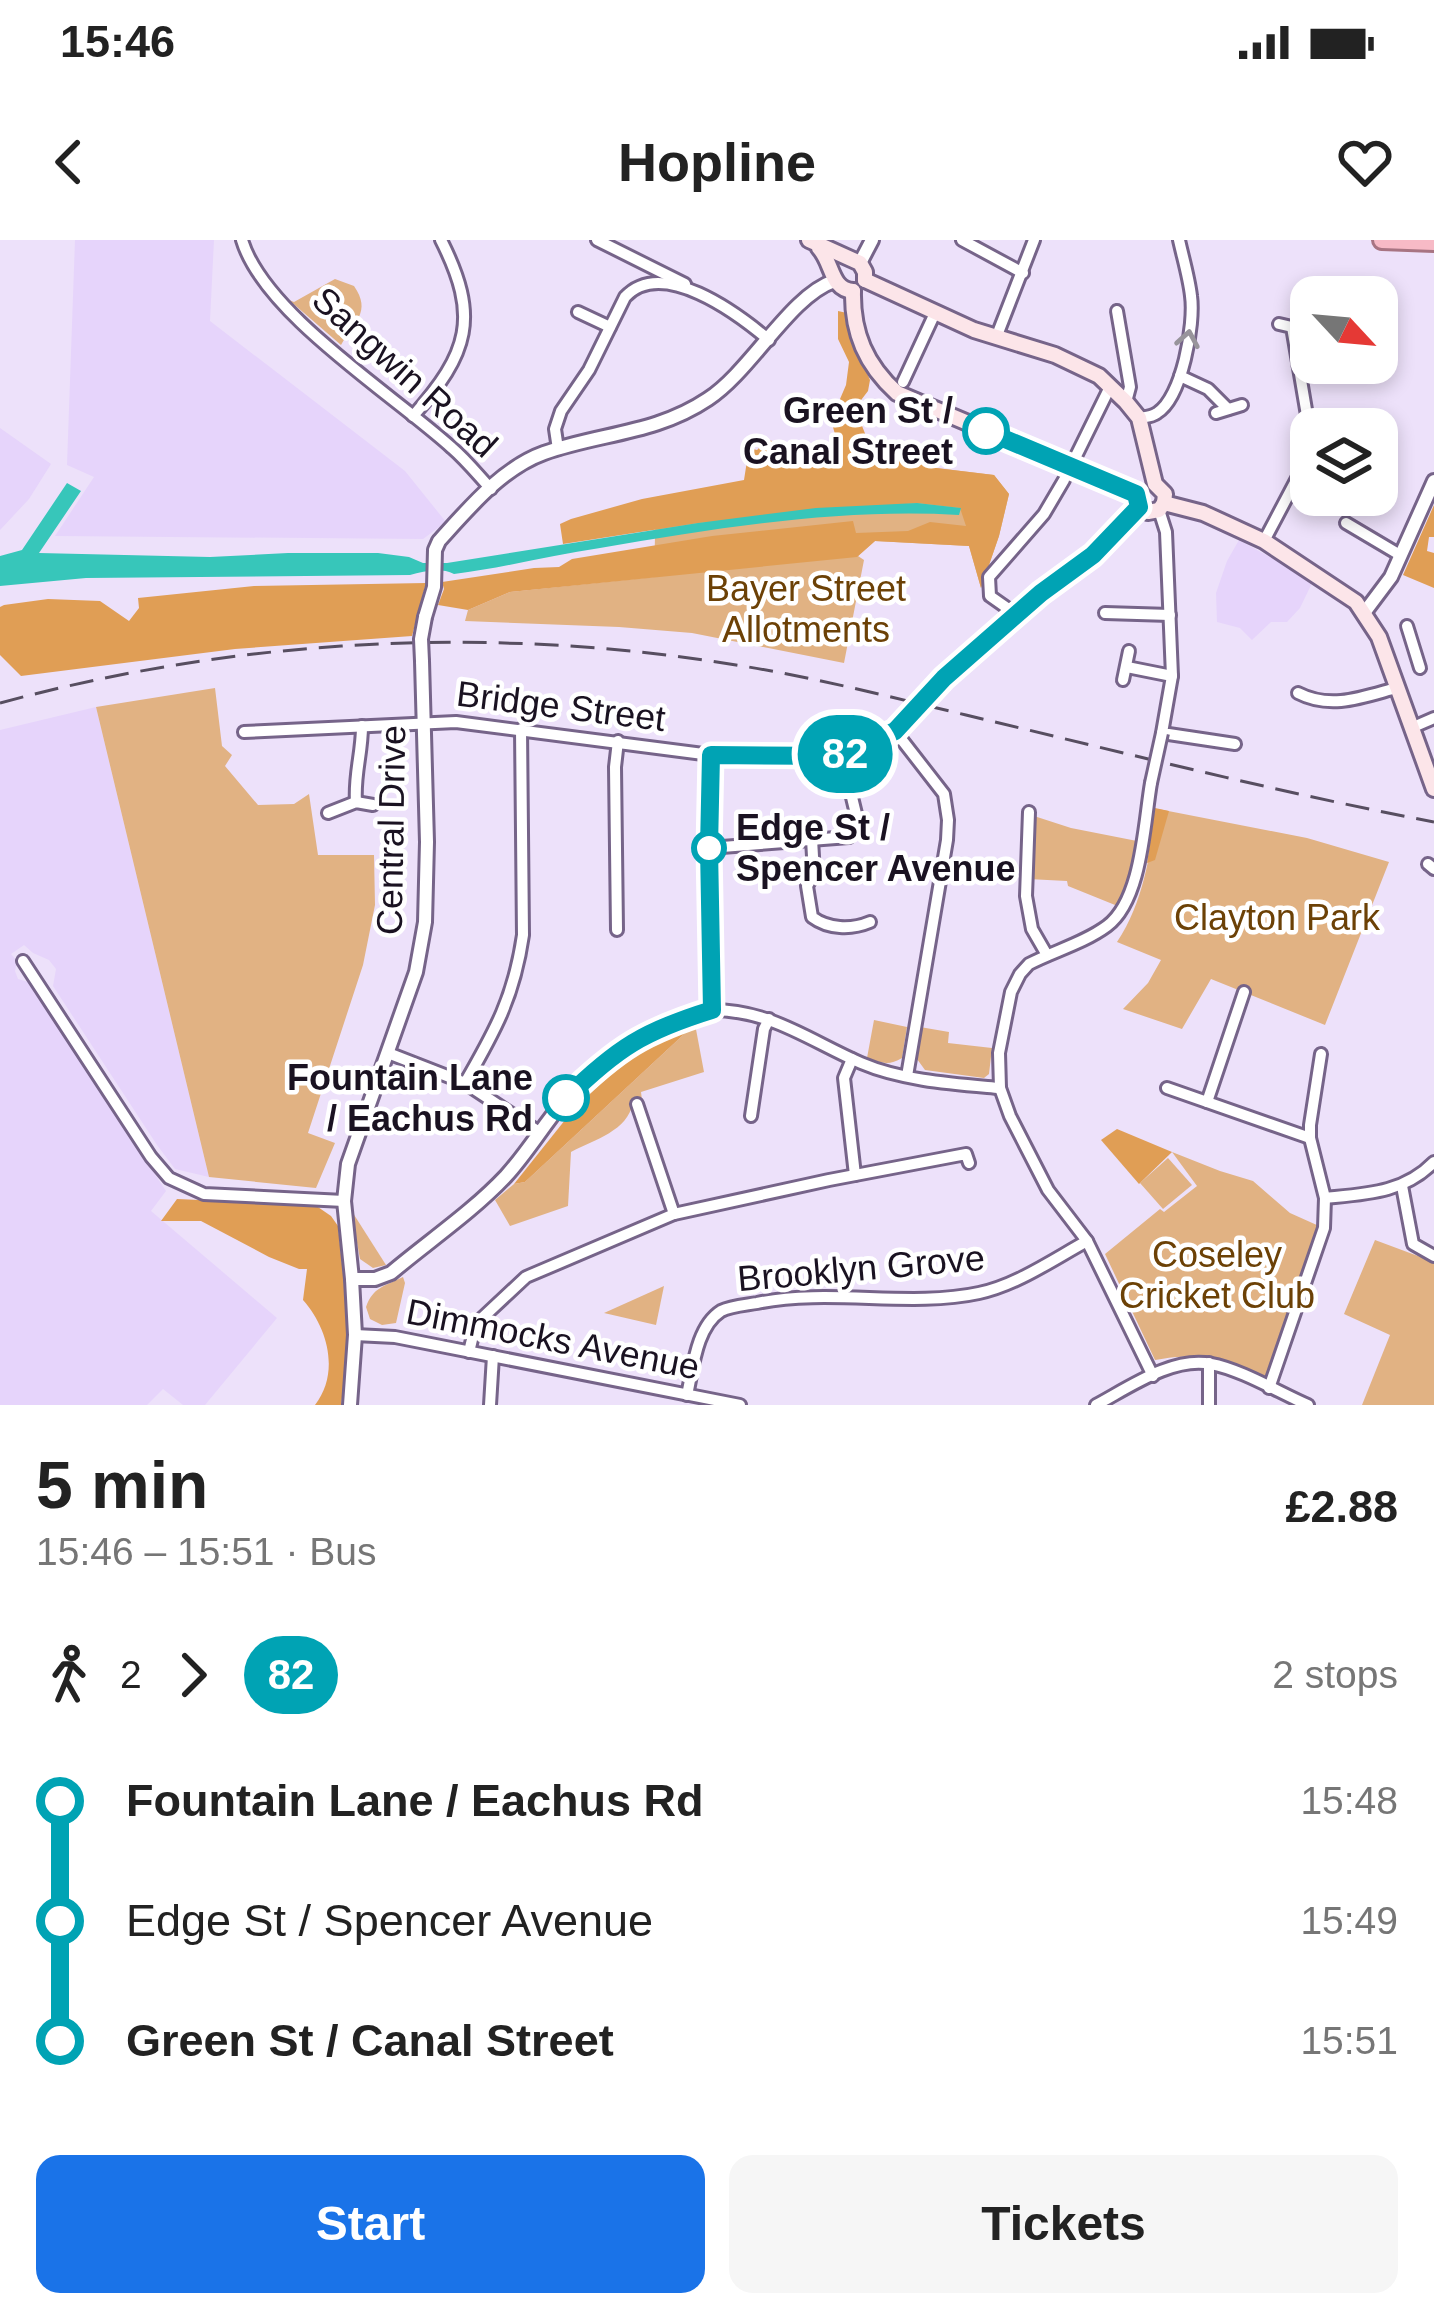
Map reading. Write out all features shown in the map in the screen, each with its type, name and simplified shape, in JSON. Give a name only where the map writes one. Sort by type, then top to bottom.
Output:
[{"type":"highway","points":[[1382,240],[1434,242]]},
{"type":"main road","points":[[811,241],[854,261],[865,272],[855,326],[882,380],[897,393],[1138,500],[1148,512],[1162,507],[1203,513],[1264,541],[1356,602],[1379,637],[1434,789]]},
{"type":"main road","points":[[811,241],[824,253],[842,290],[859,286],[1073,362],[1099,376],[1138,418],[1155,484],[1165,494],[1162,507]]},
{"type":"main road","points":[[834,277],[841,262],[854,261]]},
{"type":"main road","points":[[1138,500],[1145,484],[1155,484]]},
{"type":"street","name":"Sangwin Road","points":[[242,240],[261,279],[284,305],[454,449],[490,489]]},
{"type":"street","points":[[413,416],[446,375],[464,332],[465,307],[440,240]]},
{"type":"street","points":[[597,240],[695,290],[769,340]]},
{"type":"street","points":[[854,261],[872,240]]},
{"type":"street","points":[[962,240],[1023,273]]},
{"type":"street","points":[[996,338],[1034,240]]},
{"type":"street","points":[[1138,418],[1159,413],[1180,376],[1190,337],[1192,296],[1179,240]]},
{"type":"street","points":[[490,489],[518,465],[558,449],[649,428],[691,410],[712,397],[806,297],[834,277]]},
{"type":"street","points":[[558,449],[555,429],[561,410],[589,370],[634,287],[655,284],[695,290]]},
{"type":"street","points":[[1118,311],[1130,387],[1126,402]]},
{"type":"street","points":[[578,312],[610,327]]},
{"type":"street","points":[[903,382],[935,313]]},
{"type":"street","points":[[1280,324],[1292,327],[1306,408]]},
{"type":"street","points":[[1180,376],[1208,389],[1228,409]]},
{"type":"street","points":[[1076,456],[1110,387]]},
{"type":"street","points":[[1017,615],[990,596],[989,577],[1044,514],[1064,480]]},
{"type":"street","points":[[1364,614],[1384,587],[1434,481]]},
{"type":"street","name":"Central Drive","points":[[350,1405],[356,1335],[344,1201],[348,1164],[416,972],[425,922],[428,842],[421,639],[434,587],[435,550],[490,489]]},
{"type":"street","points":[[1264,541],[1290,489]]},
{"type":"street","points":[[1039,496],[1051,502]]},
{"type":"street","points":[[907,1076],[948,820],[944,794],[898,728],[944,678],[1093,555],[1138,500]]},
{"type":"street","points":[[1153,1376],[1088,1241],[1048,1190],[1010,1116],[1000,1088],[999,1052],[1011,992],[1020,974],[1029,964],[1095,933],[1117,917],[1133,885],[1172,676],[1162,507]]},
{"type":"street","points":[[1346,523],[1400,555]]},
{"type":"street","points":[[1105,614],[1169,615]]},
{"type":"street","points":[[1406,626],[1420,668]]},
{"type":"street","points":[[1387,657],[1414,649]]},
{"type":"street","points":[[1130,651],[1125,674],[1172,676]]},
{"type":"street","points":[[1298,693],[1342,703],[1396,688]]},
{"type":"street","points":[[1411,728],[1434,718]]},
{"type":"street","name":"Bridge Street","points":[[244,732],[456,722],[711,755],[842,756],[898,728]]},
{"type":"street","points":[[356,802],[354,773],[362,752],[362,726]]},
{"type":"street","points":[[465,1083],[510,997],[523,935],[521,729]]},
{"type":"street","points":[[1162,734],[1235,744]]},
{"type":"street","points":[[617,930],[618,742]]},
{"type":"street","points":[[711,755],[712,1010]]},
{"type":"street","points":[[709,848],[849,837],[857,818],[842,756]]},
{"type":"street","points":[[328,813],[356,802],[373,805]]},
{"type":"street","points":[[1028,812],[1025,896],[1032,928],[1047,955]]},
{"type":"street","points":[[812,839],[814,874],[807,886],[812,917],[823,926],[858,927],[870,922]]},
{"type":"street","points":[[23,961],[169,1178],[204,1194],[344,1201]]},
{"type":"street","points":[[1207,1102],[1244,992]]},
{"type":"street","points":[[352,1279],[391,1273],[491,1190],[566,1098],[626,1045],[712,1010],[769,1019],[865,1065],[907,1076],[1000,1088]]},
{"type":"street","points":[[751,1116],[769,1019]]},
{"type":"street","points":[[388,1053],[465,1083],[539,1132]]},
{"type":"street","points":[[852,1059],[844,1078],[855,1175]]},
{"type":"street","points":[[1269,1388],[1324,1228],[1325,1198],[1310,1138],[1323,1062]]},
{"type":"street","points":[[1167,1088],[1310,1138]]},
{"type":"street","points":[[637,1104],[638,1122],[674,1214]]},
{"type":"street","points":[[469,1352],[480,1320],[526,1277],[674,1214],[966,1154],[969,1163]]},
{"type":"street","points":[[1325,1198],[1402,1186],[1434,1162]]},
{"type":"street","points":[[1402,1186],[1414,1244],[1434,1256]]},
{"type":"street","name":"Brooklyn Grove","points":[[687,1395],[700,1340],[721,1312],[772,1300],[982,1293],[1088,1241]]},
{"type":"street","name":"Dimmocks Avenue","points":[[356,1335],[395,1337],[740,1405]]},
{"type":"street","points":[[490,1405],[493,1356]]},
{"type":"street","points":[[1209,1363],[1209,1405]]},
{"type":"street","points":[[1096,1405],[1153,1376],[1209,1363],[1308,1405]]},
{"type":"shaded area","points":[[75,240],[214,240],[210,321],[405,471],[446,522],[423,539],[55,536],[94,477],[67,465]]},
{"type":"shaded area","points":[[838,311],[847,313],[849,332],[870,380],[855,408],[866,436],[928,467],[994,475],[1009,494],[981,588],[969,546],[875,541],[857,557],[510,592],[468,610],[438,605],[442,582],[559,567],[572,559],[712,536],[853,521],[856,533],[908,531],[930,522],[966,526],[960,508],[917,503],[698,523],[563,544],[560,524],[571,519],[642,499],[744,480],[749,448],[757,450],[767,440],[783,443],[796,464],[830,456],[838,445],[831,420],[846,385],[849,362],[838,339]]},
{"type":"shaded area","points":[[0,428],[51,464],[29,499],[0,530]]},
{"type":"shaded area","points":[[67,483],[81,491],[39,553],[210,557],[378,553],[447,563],[816,508],[917,503],[961,508],[959,515],[869,514],[734,527],[454,574],[438,570],[410,575],[86,578],[0,586],[0,556],[22,550]]},
{"type":"shaded area","points":[[1434,505],[1434,537],[1429,537],[1427,551],[1434,553],[1434,588],[1403,575]]},
{"type":"shaded area","points":[[1239,540],[1313,581],[1287,622],[1271,622],[1252,640],[1240,628],[1217,622],[1216,593]]},
{"type":"shaded area","points":[[426,583],[412,636],[235,649],[21,676],[0,655],[0,607],[4,605],[48,599],[100,601],[129,621],[139,608],[138,598],[254,586]]},
{"type":"shaded area","points":[[96,707],[209,1177],[175,1169],[157,1145],[53,986],[56,969],[49,960],[24,945],[11,954],[17,961],[18,979],[28,982],[166,1191],[151,1211],[277,1318],[205,1405],[183,1405],[163,1389],[147,1405],[0,1405],[0,730]]},
{"type":"shaded area","points":[[1155,808],[1169,811],[1155,860],[1147,863]]},
{"type":"shaded area","points":[[695,1024],[525,1182],[514,1184],[577,1105],[636,1052]]},
{"type":"shaded area","points":[[1117,1129],[1172,1152],[1139,1184],[1101,1140]]},
{"type":"shaded area","points":[[177,1199],[315,1205],[331,1216],[338,1226],[350,1340],[341,1405],[315,1405],[329,1365],[319,1324],[303,1300],[307,1269],[269,1257],[201,1221],[161,1221]]},
{"type":"green space","points":[[335,279],[354,286],[361,303],[359,317],[341,345],[289,300],[294,302]]},
{"type":"green space","name":"Bayer Street Allotments","points":[[866,436],[928,467],[994,475],[1009,494],[981,588],[969,546],[875,541],[858,556],[864,560],[844,663],[692,633],[465,621],[468,610],[510,592],[654,577],[656,497],[847,483]]},
{"type":"green space","points":[[215,688],[222,746],[232,755],[225,766],[258,805],[294,804],[309,794],[318,855],[374,855],[375,905],[363,965],[308,1133],[335,1143],[316,1188],[209,1177],[96,707]]},
{"type":"green space","name":"Clayton Park","points":[[1158,809],[1307,838],[1389,862],[1325,1025],[1211,979],[1182,1029],[1123,1009],[1148,983],[1161,960],[1117,942],[1139,894]]},
{"type":"green space","points":[[1034,816],[1137,841],[1120,907],[1068,886],[1067,881],[1028,879]]},
{"type":"green space","points":[[874,1020],[907,1027],[902,1058],[885,1063],[867,1058]]},
{"type":"green space","points":[[695,1024],[704,1072],[641,1092],[642,1100],[633,1103],[617,1127],[571,1152],[568,1206],[510,1226],[495,1200],[514,1184],[525,1182]]},
{"type":"green space","points":[[920,1027],[949,1032],[948,1043],[992,1048],[989,1074],[984,1078],[925,1070],[917,1059]]},
{"type":"green space","name":"Coseley Cricket Club","points":[[1172,1152],[1253,1181],[1290,1213],[1319,1226],[1298,1299],[1270,1375],[1263,1379],[1211,1359],[1155,1360],[1105,1254],[1197,1186]]},
{"type":"green space","points":[[1168,1158],[1192,1185],[1163,1209],[1140,1183]]},
{"type":"green space","points":[[351,1210],[386,1265],[373,1268],[360,1259]]},
{"type":"green space","points":[[1375,1240],[1434,1262],[1434,1405],[1362,1405],[1390,1335],[1344,1314]]},
{"type":"green space","points":[[403,1277],[396,1323],[382,1325],[370,1319],[366,1307],[372,1295]]},
{"type":"green space","points":[[664,1286],[656,1325],[604,1313]]},
{"type":"railway","points":[[0,703],[90,681],[273,652],[458,642],[644,652],[823,681],[1434,822]]},
{"type":"bus line","name":"82","points":[[566,1098],[626,1045],[712,1010],[711,755],[842,756],[895,731],[944,678],[1041,593],[1093,555],[1139,507],[1136,494],[986,431]]},
{"type":"place","name":"Green St / Canal Street","points":[[986,431]]},
{"type":"place","name":"Edge St / Spencer Avenue","points":[[709,848]]},
{"type":"place","name":"Fountain Lane / Eachus Rd","points":[[566,1098]]}]
